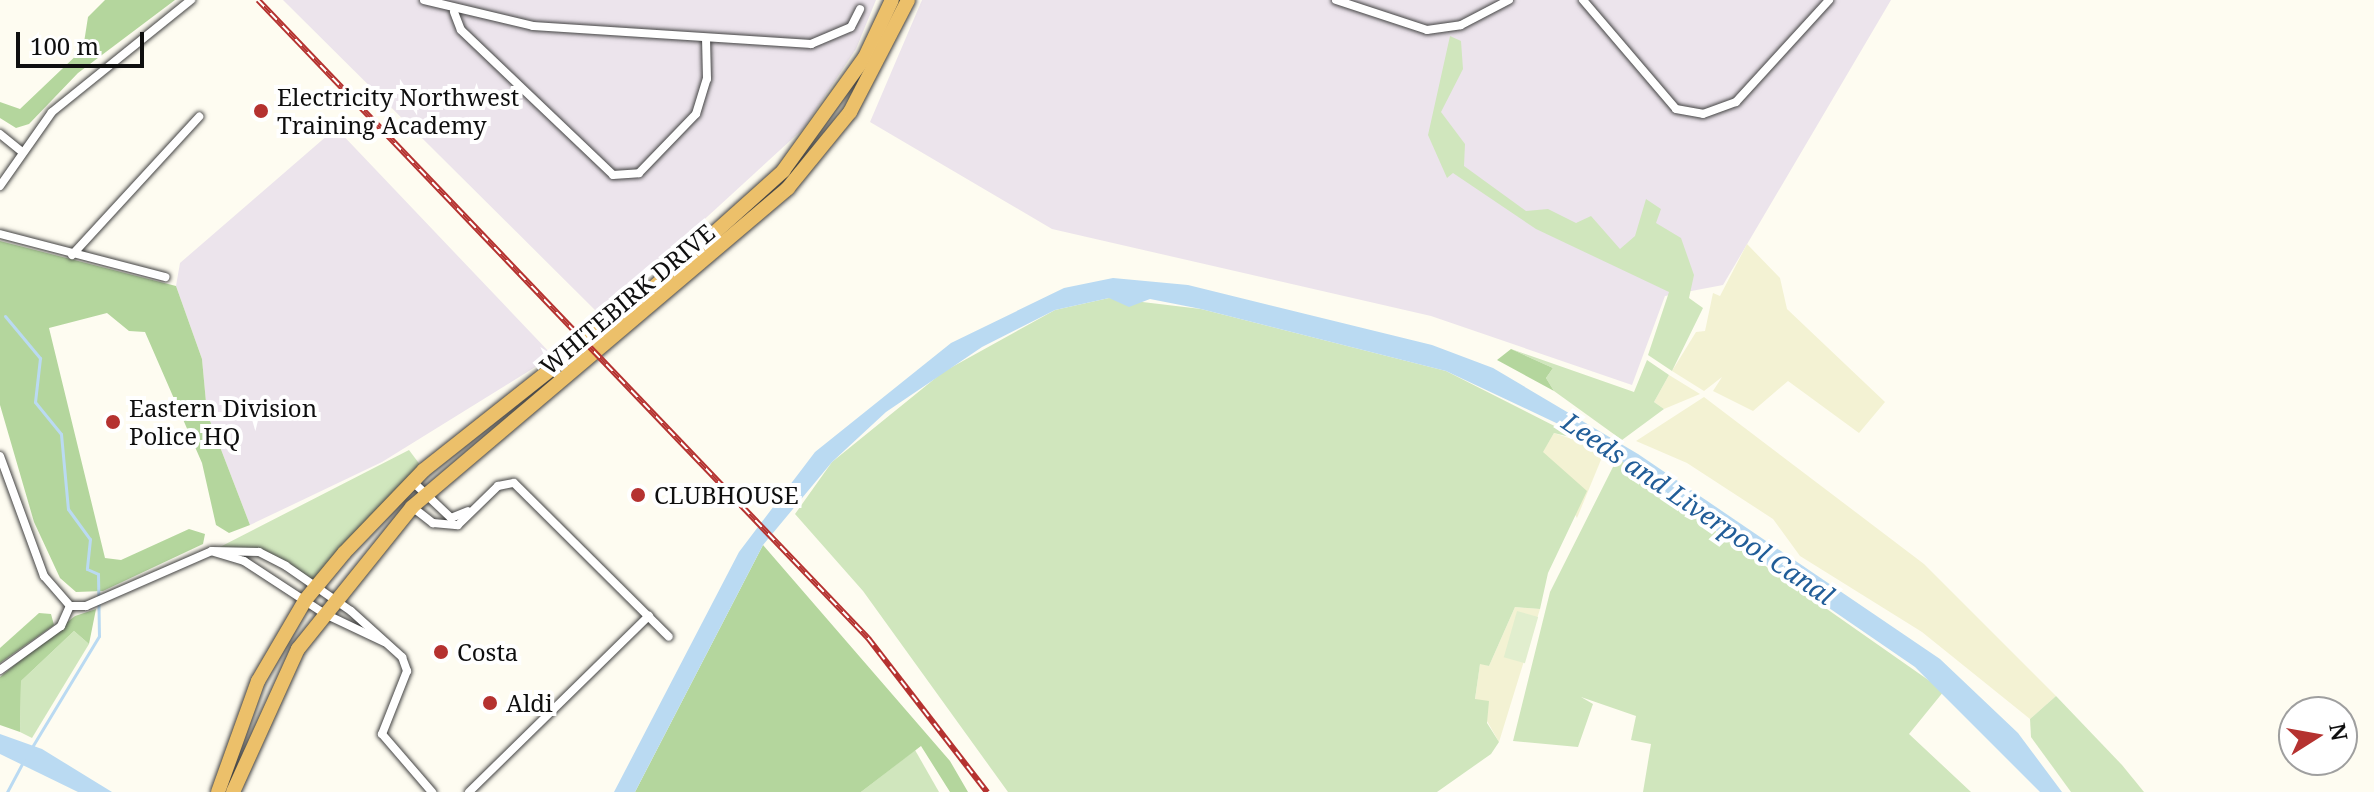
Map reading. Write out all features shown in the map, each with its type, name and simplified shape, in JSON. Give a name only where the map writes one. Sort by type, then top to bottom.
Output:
[{"type":"highway","name":"WHITEBIRK DRIVE","points":[[218,792],[258,681],[306,599],[317,586],[412,481],[645,295],[783,171],[865,57],[892,0]]},
{"type":"highway","name":"WHITEBIRK DRIVE","points":[[233,792],[273,692],[334,600],[412,507],[788,188],[850,112],[908,0]]},
{"type":"street","points":[[0,186],[21,151],[52,112],[191,0]]},
{"type":"street","points":[[424,0],[454,12],[533,26],[811,44],[851,27],[860,9]]},
{"type":"street","points":[[1336,0],[1427,30],[1461,25],[1509,0]]},
{"type":"street","points":[[1583,0],[1676,109],[1722,112],[1829,0]]},
{"type":"street","points":[[454,12],[461,30],[613,175],[639,173],[696,114],[707,79],[706,38]]},
{"type":"street","points":[[72,255],[199,117]]},
{"type":"street","points":[[0,134],[21,151]]},
{"type":"street","points":[[0,234],[165,277]]},
{"type":"street","points":[[0,456],[44,576],[70,606],[86,606],[212,551],[259,552],[317,586],[384,642],[407,667],[384,721],[384,739],[432,792]]},
{"type":"street","points":[[412,481],[424,496],[451,518],[473,510]]},
{"type":"street","points":[[398,494],[412,507],[445,527],[458,525],[498,486],[521,487],[669,637]]},
{"type":"street","points":[[212,551],[306,599],[325,614],[384,642]]},
{"type":"street","points":[[0,670],[61,626],[70,606]]},
{"type":"street","points":[[469,792],[649,616]]},
{"type":"shaded area","points":[[283,0],[876,0],[856,49],[803,129],[600,315]]},
{"type":"shaded area","points":[[922,0],[1891,0],[1723,285],[1665,296],[1632,385],[1431,316],[1052,229],[870,122]]},
{"type":"shaded area","points":[[336,128],[553,356],[382,462],[250,525],[207,413],[202,359],[176,286],[180,263]]},
{"type":"green space","points":[[105,0],[175,0],[78,73],[29,124],[16,128],[0,118],[0,102],[20,109],[83,49],[88,17]]},
{"type":"green space","points":[[1450,36],[1461,41],[1463,69],[1441,112],[1465,144],[1464,166],[1526,211],[1548,209],[1576,223],[1591,216],[1620,249],[1635,236],[1646,199],[1661,209],[1656,223],[1681,238],[1694,275],[1689,298],[1703,308],[1672,371],[1648,355],[1669,292],[1536,229],[1453,173],[1447,178],[1428,135]]},
{"type":"green space","points":[[0,241],[176,286],[202,359],[207,413],[250,525],[229,533],[216,525],[202,463],[145,332],[129,331],[107,313],[49,328],[105,558],[121,560],[189,529],[205,534],[203,544],[103,591],[76,592],[60,578],[34,522],[0,405]]},
{"type":"green space","points":[[1747,244],[1780,278],[1787,309],[1885,402],[1859,433],[1788,381],[1753,411],[1713,391],[1722,377],[1704,391],[1672,371],[1696,332],[1705,331],[1713,293],[1720,296]]},
{"type":"green space","points":[[1109,298],[1201,309],[1446,371],[1582,440],[1554,433],[1543,452],[1587,491],[1548,573],[1540,609],[1515,607],[1489,666],[1480,664],[1475,699],[1489,701],[1487,723],[1499,742],[1491,754],[1437,792],[1008,792],[863,591],[795,514],[832,462],[943,372],[1055,310]]},
{"type":"green space","points":[[1511,349],[1634,392],[1647,360],[1669,375],[1654,402],[1664,409],[1622,440],[1554,391],[1546,378],[1553,368]]},
{"type":"green space","points":[[1511,349],[1553,368],[1546,378],[1554,391],[1497,360]]},
{"type":"green space","points":[[1669,375],[1700,394],[1664,409],[1654,402]]},
{"type":"green space","points":[[1704,397],[1924,564],[2056,696],[2030,719],[1922,632],[1800,556],[1773,519],[1687,463],[1636,441]]},
{"type":"green space","points":[[1554,433],[1605,450],[1577,518],[1540,456]]},
{"type":"green space","points":[[409,450],[424,470],[317,586],[259,552],[218,548]]},
{"type":"green space","points":[[1619,455],[1634,474],[1944,691],[1909,734],[1971,792],[1643,792],[1651,744],[1631,740],[1636,716],[1581,697],[1593,704],[1578,747],[1513,741],[1550,592]]},
{"type":"green space","points":[[763,545],[950,761],[968,792],[950,792],[921,746],[861,792],[635,792]]},
{"type":"green space","points":[[1515,607],[1540,609],[1499,742],[1475,700],[1480,663],[1489,666]]},
{"type":"green space","points":[[96,609],[89,644],[74,631],[21,681],[20,732],[0,725],[0,677],[75,616]]},
{"type":"green space","points":[[1517,611],[1538,617],[1525,663],[1504,657]]},
{"type":"green space","points":[[39,613],[51,614],[54,625],[0,663],[0,648]]},
{"type":"green space","points":[[74,631],[89,644],[32,738],[20,732],[21,681]]},
{"type":"green space","points":[[2056,696],[2144,792],[2071,792],[2031,737],[2030,719]]},
{"type":"green space","points":[[915,750],[939,792],[861,792]]},
{"type":"water","name":"Leeds and Liverpool Canal","points":[[1113,278],[1188,285],[1432,345],[1493,368],[1638,454],[1940,659],[2018,733],[2062,792],[2040,792],[1915,667],[1634,474],[1611,449],[1446,371],[1201,309],[1150,299],[1129,307],[1109,298],[1055,310],[982,347],[886,412],[832,462],[763,545],[635,792],[614,792],[739,552],[815,452],[951,343],[1064,288]]},
{"type":"water","points":[[0,734],[42,749],[112,792],[78,792],[0,754]]},
{"type":"waterway","points":[[5,316],[40,358],[35,402],[61,434],[68,509],[90,539],[87,569],[98,574],[99,636],[32,747]]},
{"type":"waterway","points":[[7,792],[24,760]]},
{"type":"railway","points":[[258,0],[868,638],[987,792]]},
{"type":"place","name":"Electricity Northwest Training Academy","points":[[261,111]]},
{"type":"place","name":"Eastern Division Police HQ","points":[[113,422]]},
{"type":"place","name":"CLUBHOUSE","points":[[638,495]]},
{"type":"place","name":"Costa","points":[[441,652]]},
{"type":"place","name":"Aldi","points":[[490,703]]}]
